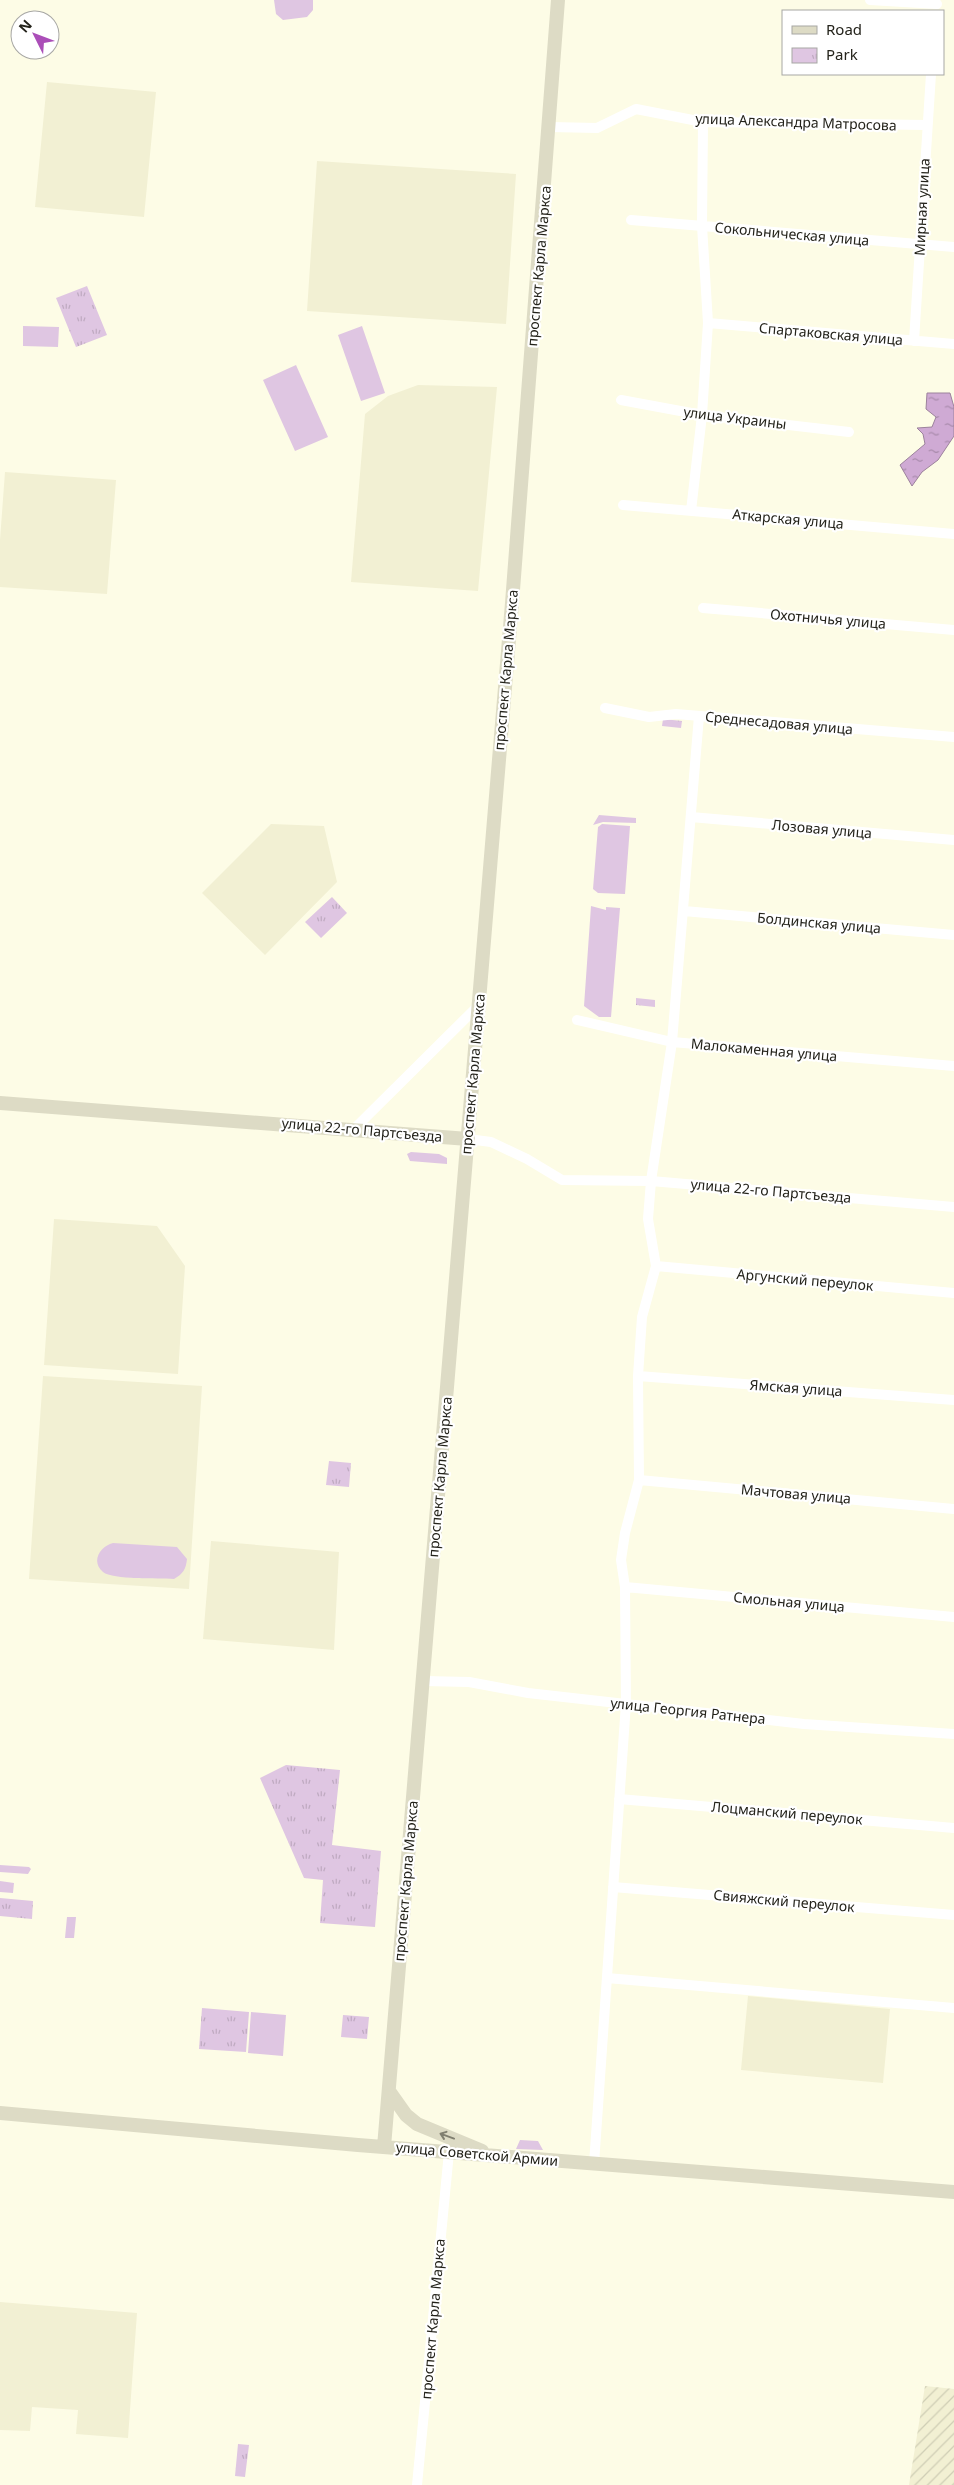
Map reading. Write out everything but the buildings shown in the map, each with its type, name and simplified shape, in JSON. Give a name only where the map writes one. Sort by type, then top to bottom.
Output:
[{"type":"street","name":"проспект Карла Маркса","points":[[384,2147],[479,1005],[550,127],[558,0]]},
{"type":"street","points":[[870,0],[937,5]]},
{"type":"street","name":"Мирная улица","points":[[914,341],[931,75]]},
{"type":"street","name":"улица Александра Матросова","points":[[550,127],[597,128],[636,109],[702,122],[927,126]]},
{"type":"street","points":[[691,511],[702,415],[708,322],[702,226],[702,122]]},
{"type":"street","name":"Сокольническая улица","points":[[631,220],[954,247]]},
{"type":"street","name":"Спартаковская улица","points":[[708,322],[954,344]]},
{"type":"street","name":"улица Украины","points":[[621,400],[702,415],[849,432]]},
{"type":"street","name":"Аткарская улица","points":[[623,505],[954,534]]},
{"type":"street","name":"Охотничья улица","points":[[702,608],[954,630]]},
{"type":"street","name":"Среднесадовая улица","points":[[605,708],[649,717],[676,714],[954,737]]},
{"type":"street","points":[[594,2164],[626,1703],[625,1587],[621,1560],[625,1533],[639,1480],[638,1376],[642,1317],[656,1266],[648,1219],[651,1181],[672,1042],[700,716]]},
{"type":"street","name":"Лозовая улица","points":[[691,817],[954,840]]},
{"type":"street","name":"Болдинская улица","points":[[684,911],[954,934]]},
{"type":"street","points":[[354,1130],[479,1005]]},
{"type":"street","name":"Малокаменная улица","points":[[576,1020],[672,1042],[954,1066]]},
{"type":"street","name":"улица 22-го Партсъезда","points":[[0,1103],[468,1139],[495,1144],[527,1159],[562,1180],[651,1181],[954,1206]]},
{"type":"street","name":"Аргунский переулок","points":[[656,1266],[954,1293]]},
{"type":"street","name":"Ямская улица","points":[[638,1376],[954,1400]]},
{"type":"street","name":"Мачтовая улица","points":[[639,1480],[954,1509]]},
{"type":"street","name":"Смольная улица","points":[[625,1587],[954,1617]]},
{"type":"street","name":"улица Георгия Ратнера","points":[[423,1681],[469,1682],[528,1693],[804,1724],[954,1734]]},
{"type":"street","name":"Лоцманский переулок","points":[[619,1799],[954,1828]]},
{"type":"street","name":"Свияжский переулок","points":[[613,1888],[954,1915]]},
{"type":"street","points":[[607,1978],[954,2008]]},
{"type":"street","points":[[389,2091],[406,2115],[417,2124],[492,2156]]},
{"type":"street","name":"улица Советской Армии","points":[[0,2113],[492,2156],[954,2192]]},
{"type":"street","name":"проспект Карла Маркса","points":[[417,2485],[449,2152]]},
{"type":"shaded area","points":[[47,82],[156,92],[144,217],[35,207]]},
{"type":"shaded area","points":[[317,161],[516,174],[506,324],[307,311]]},
{"type":"shaded area","points":[[418,385],[497,387],[478,591],[351,582],[365,414],[388,396]]},
{"type":"shaded area","points":[[5,472],[116,480],[107,594],[0,587],[0,540]]},
{"type":"shaded area","points":[[271,824],[324,826],[337,882],[265,955],[202,893]]},
{"type":"shaded area","points":[[54,1219],[157,1226],[185,1266],[178,1374],[44,1365]]},
{"type":"shaded area","points":[[43,1376],[202,1386],[189,1589],[29,1579]]},
{"type":"shaded area","points":[[211,1541],[339,1552],[334,1650],[203,1639]]},
{"type":"shaded area","points":[[748,1996],[890,2009],[883,2083],[741,2070]]},
{"type":"shaded area","points":[[0,2302],[137,2313],[128,2438],[76,2434],[78,2410],[32,2407],[30,2431],[0,2430]]},
{"type":"shaded area","points":[[925,2386],[954,2389],[954,2485],[909,2485]]},
{"type":"green space","points":[[274,0],[313,0],[313,10],[307,17],[283,20],[276,14]]},
{"type":"green space","points":[[87,286],[107,335],[76,347],[56,298]]},
{"type":"green space","points":[[23,326],[59,327],[58,347],[23,346]]},
{"type":"green space","points":[[362,326],[385,393],[361,401],[338,335]]},
{"type":"green space","points":[[296,365],[328,437],[295,451],[263,380]]},
{"type":"green space","points":[[663,719],[682,721],[681,728],[662,726]]},
{"type":"green space","points":[[599,815],[636,818],[636,823],[603,822],[593,825]]},
{"type":"green space","points":[[602,824],[630,826],[625,894],[598,893],[593,889],[598,827]]},
{"type":"green space","points":[[332,897],[347,913],[321,938],[305,922]]},
{"type":"green space","points":[[591,906],[606,910],[606,907],[620,908],[611,1017],[599,1017],[584,1006]]},
{"type":"green space","points":[[636,998],[655,1000],[655,1007],[636,1005]]},
{"type":"green space","points":[[411,1152],[439,1154],[447,1158],[447,1164],[410,1161],[407,1154]]},
{"type":"green space","points":[[329,1461],[351,1463],[349,1487],[326,1485]]},
{"type":"green space","points":[[113,1543],[177,1547],[187,1559],[186,1566],[184,1571],[174,1579],[108,1575],[99,1568],[97,1559],[105,1547]]},
{"type":"green space","points":[[286,1765],[340,1770],[332,1845],[381,1851],[375,1927],[320,1923],[323,1880],[304,1878],[260,1778]]},
{"type":"green space","points":[[0,1865],[29,1867],[31,1869],[28,1874],[0,1872]]},
{"type":"green space","points":[[0,1881],[14,1883],[13,1893],[0,1892]]},
{"type":"green space","points":[[0,1898],[33,1901],[32,1919],[0,1916]]},
{"type":"green space","points":[[67,1917],[76,1917],[74,1938],[65,1938]]},
{"type":"green space","points":[[202,2008],[249,2012],[246,2052],[199,2049]]},
{"type":"green space","points":[[251,2012],[286,2015],[283,2056],[248,2053]]},
{"type":"green space","points":[[343,2015],[369,2017],[367,2039],[341,2037]]},
{"type":"green space","points":[[520,2140],[538,2141],[543,2150],[516,2149]]},
{"type":"green space","points":[[238,2444],[249,2445],[245,2477],[235,2476]]},
{"type":"water","points":[[927,393],[950,393],[954,407],[954,436],[938,460],[922,472],[912,486],[900,465],[925,444],[923,434],[917,428],[932,427],[936,417],[926,409]]}]
